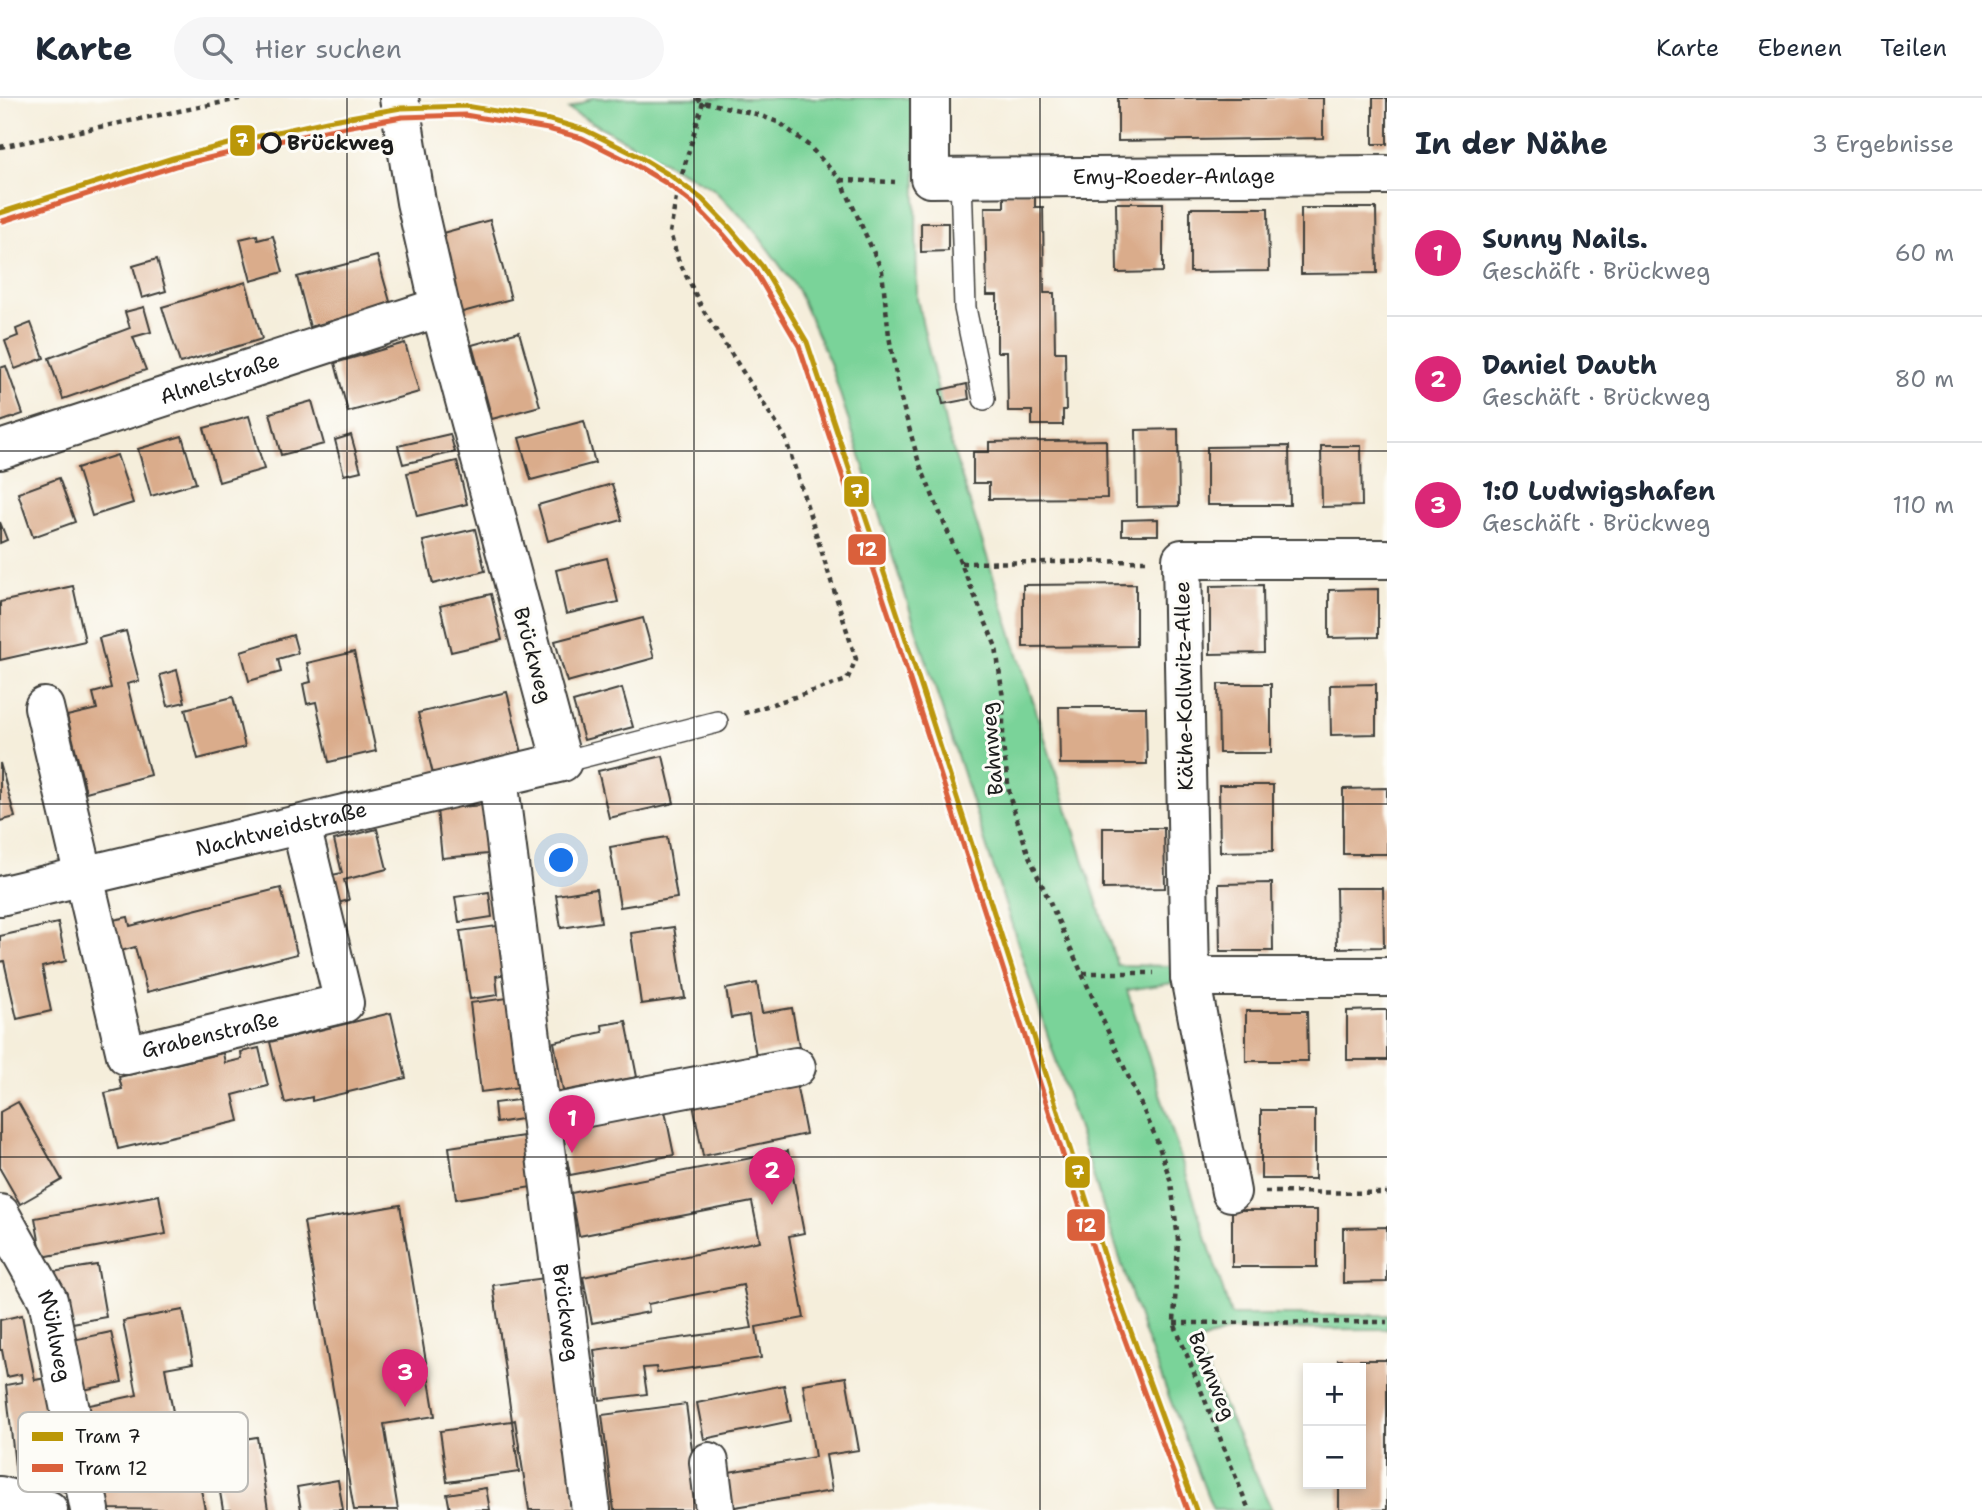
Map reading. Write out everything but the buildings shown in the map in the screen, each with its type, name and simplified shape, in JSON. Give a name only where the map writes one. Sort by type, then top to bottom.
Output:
[{"type":"street","name":"Brückweg","points":[[399,98],[416,202],[440,307],[562,762]]},
{"type":"street","points":[[929,98],[945,178]]},
{"type":"street","name":"Emy-Roeder-Anlage","points":[[945,178],[1387,175]]},
{"type":"street","name":"Almelstraße","points":[[0,450],[440,307]]},
{"type":"street","name":"Käthe-Kollwitz-Allee","points":[[1231,1192],[1190,977],[1182,559],[1387,559]]},
{"type":"street","name":"Grabenstraße","points":[[44,707],[126,1055],[344,1003],[301,826]]},
{"type":"street","name":"Nachtweidstraße","points":[[0,896],[562,762]]},
{"type":"street","name":"Brückweg","points":[[498,778],[591,1510]]},
{"type":"street","points":[[1190,977],[1387,977]]},
{"type":"street","points":[[541,1116],[796,1067]]},
{"type":"street","name":"Mühlweg","points":[[0,1214],[48,1300],[70,1412]]},
{"type":"street","points":[[709,1462],[715,1510]]},
{"type":"street","name":"Mühlweg","points":[[86,1492],[90,1510]]},
{"type":"street","points":[[0,1496],[48,1510]]},
{"type":"lane","points":[[945,178],[965,308],[984,399]]},
{"type":"lane","points":[[562,762],[717,722]]},
{"type":"path","points":[[0,147],[244,98]]},
{"type":"path","name":"Bahnweg","points":[[696,98],[779,123],[808,145],[841,180],[882,271],[889,336],[899,391],[919,463],[996,647],[1003,698],[1003,746],[1010,798],[1029,856],[1156,1138],[1171,1182],[1178,1240],[1174,1323],[1249,1510]]},
{"type":"path","points":[[703,102],[677,192],[670,233],[678,259],[703,310],[785,437],[856,659],[847,680],[717,722]]},
{"type":"path","points":[[841,180],[919,182],[945,178]]},
{"type":"path","points":[[961,563],[1182,559]]},
{"type":"path","points":[[1083,973],[1172,973],[1190,977]]},
{"type":"path","points":[[1231,1192],[1387,1193]]},
{"type":"path","points":[[1174,1323],[1387,1322]]},
{"type":"green space","points":[[592,98],[915,98],[917,299],[947,431],[1117,965],[1176,966],[1180,982],[1127,990],[1231,1315],[1387,1315],[1387,1329],[1230,1330],[1195,1343],[1272,1510],[1213,1510],[1143,1330],[830,363],[797,289],[752,227],[712,188],[568,109]]},
{"type":"tram line","name":"7","points":[[0,213],[173,158],[268,134],[401,108],[466,106],[550,120],[585,130],[671,176],[702,199],[730,228],[762,266],[807,342],[1114,1285],[1196,1510]]},
{"type":"tram line","name":"12","points":[[3,221],[175,166],[270,143],[402,117],[465,115],[548,129],[582,138],[666,183],[696,206],[723,234],[755,271],[799,346],[890,618],[1106,1288],[1187,1510]]},
{"type":"place","name":"Brückweg","points":[[271,143]]},
{"type":"place","name":"Sunny Nails.","points":[[572,1153]]},
{"type":"place","name":"Daniel Dauth","points":[[772,1205]]},
{"type":"place","name":"1:0 Ludwigshafen","points":[[405,1407]]}]
